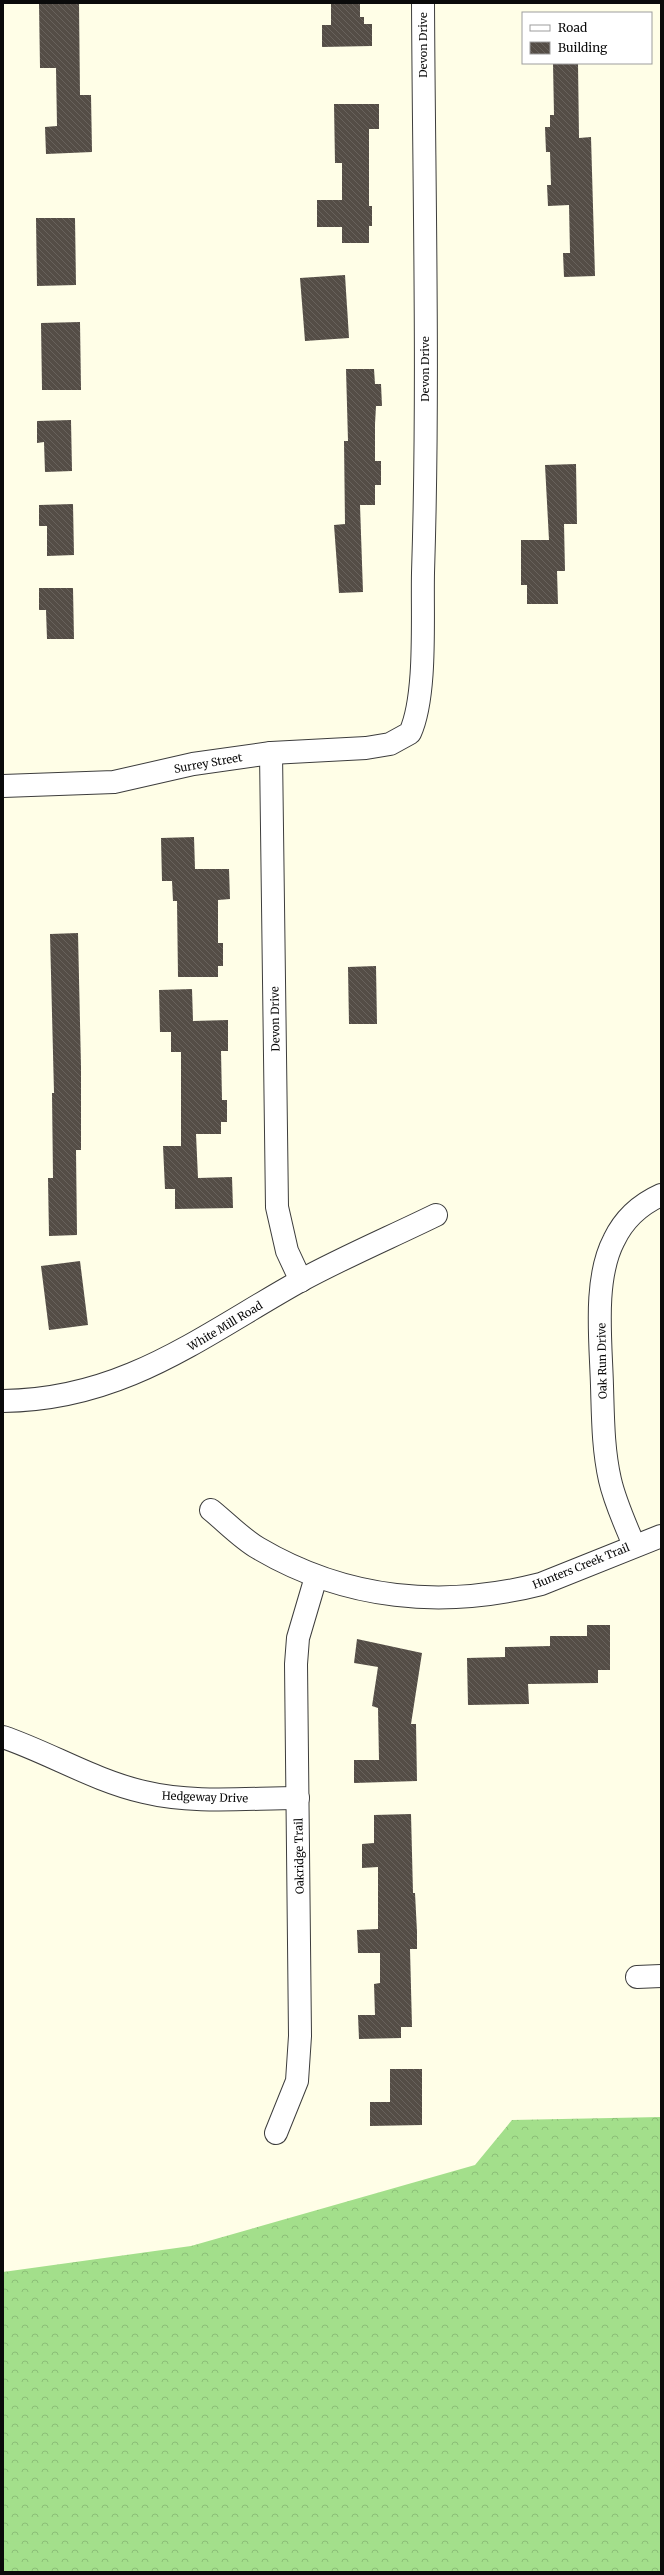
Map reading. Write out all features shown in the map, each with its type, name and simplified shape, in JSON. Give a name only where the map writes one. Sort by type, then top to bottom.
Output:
[{"type":"street","name":"Devon Drive","points":[[410,733],[417,715],[420,688],[424,532],[423,3]]},
{"type":"street","name":"Surrey Street","points":[[3,786],[114,782],[192,764],[271,753],[366,748],[390,744],[410,733]]},
{"type":"street","name":"Devon Drive","points":[[271,753],[277,1207],[287,1251],[301,1281]]},
{"type":"street","name":"Oak Run Drive","points":[[634,1545],[618,1508],[604,1448],[600,1338],[602,1291],[610,1250],[617,1234],[630,1216],[661,1194]]},
{"type":"street","name":"White Mill Road","points":[[3,1401],[36,1400],[72,1394],[128,1377],[180,1352],[301,1281],[436,1215]]},
{"type":"street","name":"Hunters Creek Trail","points":[[211,1510],[257,1547],[316,1577],[414,1598],[476,1597],[542,1584],[634,1545],[661,1536]]},
{"type":"street","name":"Oakridge Trail","points":[[276,2133],[297,2081],[300,2036],[296,1664],[298,1638],[316,1577]]},
{"type":"street","name":"Hedgeway Drive","points":[[3,1737],[105,1780],[142,1792],[194,1798],[298,1798]]},
{"type":"street","points":[[637,1977],[661,1976]]},
{"type":"green space","points":[[661,2117],[661,2572],[3,2572],[3,2272],[191,2246],[475,2165],[512,2120]]},
{"type":"building","points":[[39,3],[79,3],[80,95],[91,95],[92,152],[46,154],[45,127],[57,126],[56,68],[40,68]]},
{"type":"building","points":[[331,3],[360,3],[360,17],[364,17],[364,24],[372,24],[372,46],[322,47],[322,25],[331,25]]},
{"type":"building","points":[[553,64],[578,64],[579,138],[591,137],[595,276],[564,277],[563,253],[570,253],[569,205],[548,206],[547,185],[551,185],[550,152],[546,152],[545,127],[550,127],[550,115],[554,115]]},
{"type":"building","points":[[334,104],[379,104],[379,129],[369,129],[369,206],[372,206],[372,226],[369,226],[369,243],[342,243],[342,227],[317,227],[317,200],[342,200],[342,163],[335,163]]},
{"type":"building","points":[[36,218],[75,218],[76,285],[37,286]]},
{"type":"building","points":[[345,275],[349,338],[305,341],[300,278]]},
{"type":"building","points":[[80,322],[81,390],[42,390],[41,323]]},
{"type":"building","points":[[346,369],[374,369],[375,384],[381,384],[382,406],[376,406],[375,461],[381,461],[381,485],[375,485],[375,505],[360,505],[363,592],[339,593],[334,525],[345,524],[344,441],[348,441]]},
{"type":"building","points":[[71,420],[72,471],[45,472],[44,442],[37,443],[37,421]]},
{"type":"building","points":[[576,464],[577,524],[564,524],[565,571],[557,571],[558,604],[527,604],[527,585],[521,585],[521,540],[549,540],[545,465]]},
{"type":"building","points":[[73,504],[74,555],[47,556],[47,526],[39,526],[39,505]]},
{"type":"building","points":[[39,588],[73,588],[74,639],[47,639],[46,610],[39,610]]},
{"type":"building","points":[[194,837],[195,869],[229,869],[230,899],[218,900],[218,943],[223,943],[223,966],[218,966],[218,977],[178,977],[177,901],[173,901],[172,881],[162,881],[161,838]]},
{"type":"building","points":[[78,933],[81,1150],[76,1150],[77,1235],[49,1236],[48,1178],[53,1178],[52,1093],[54,1093],[50,934]]},
{"type":"building","points":[[376,966],[377,1024],[349,1024],[348,967]]},
{"type":"building","points":[[192,989],[193,1021],[228,1020],[228,1051],[221,1051],[222,1100],[227,1100],[227,1122],[221,1122],[221,1134],[196,1134],[198,1178],[232,1177],[233,1208],[175,1209],[175,1189],[165,1189],[163,1146],[181,1146],[181,1052],[171,1052],[171,1032],[160,1032],[159,990]]},
{"type":"building","points":[[80,1261],[88,1325],[49,1330],[41,1266]]},
{"type":"building","points":[[587,1625],[610,1625],[610,1670],[598,1670],[598,1683],[528,1684],[529,1704],[468,1705],[467,1658],[505,1657],[505,1647],[550,1646],[550,1636],[587,1636]]},
{"type":"building","points":[[357,1639],[422,1653],[411,1724],[416,1724],[417,1781],[354,1783],[354,1760],[379,1760],[378,1708],[372,1706],[378,1667],[354,1663]]},
{"type":"building","points":[[411,1814],[413,1893],[415,1893],[417,1932],[417,1949],[410,1949],[412,2027],[401,2027],[401,2038],[359,2039],[358,2015],[375,2015],[374,1984],[380,1983],[380,1953],[358,1953],[357,1930],[378,1929],[378,1867],[362,1868],[362,1844],[374,1843],[374,1815]]},
{"type":"building","points":[[390,2069],[422,2069],[422,2125],[370,2126],[370,2102],[390,2102]]}]
